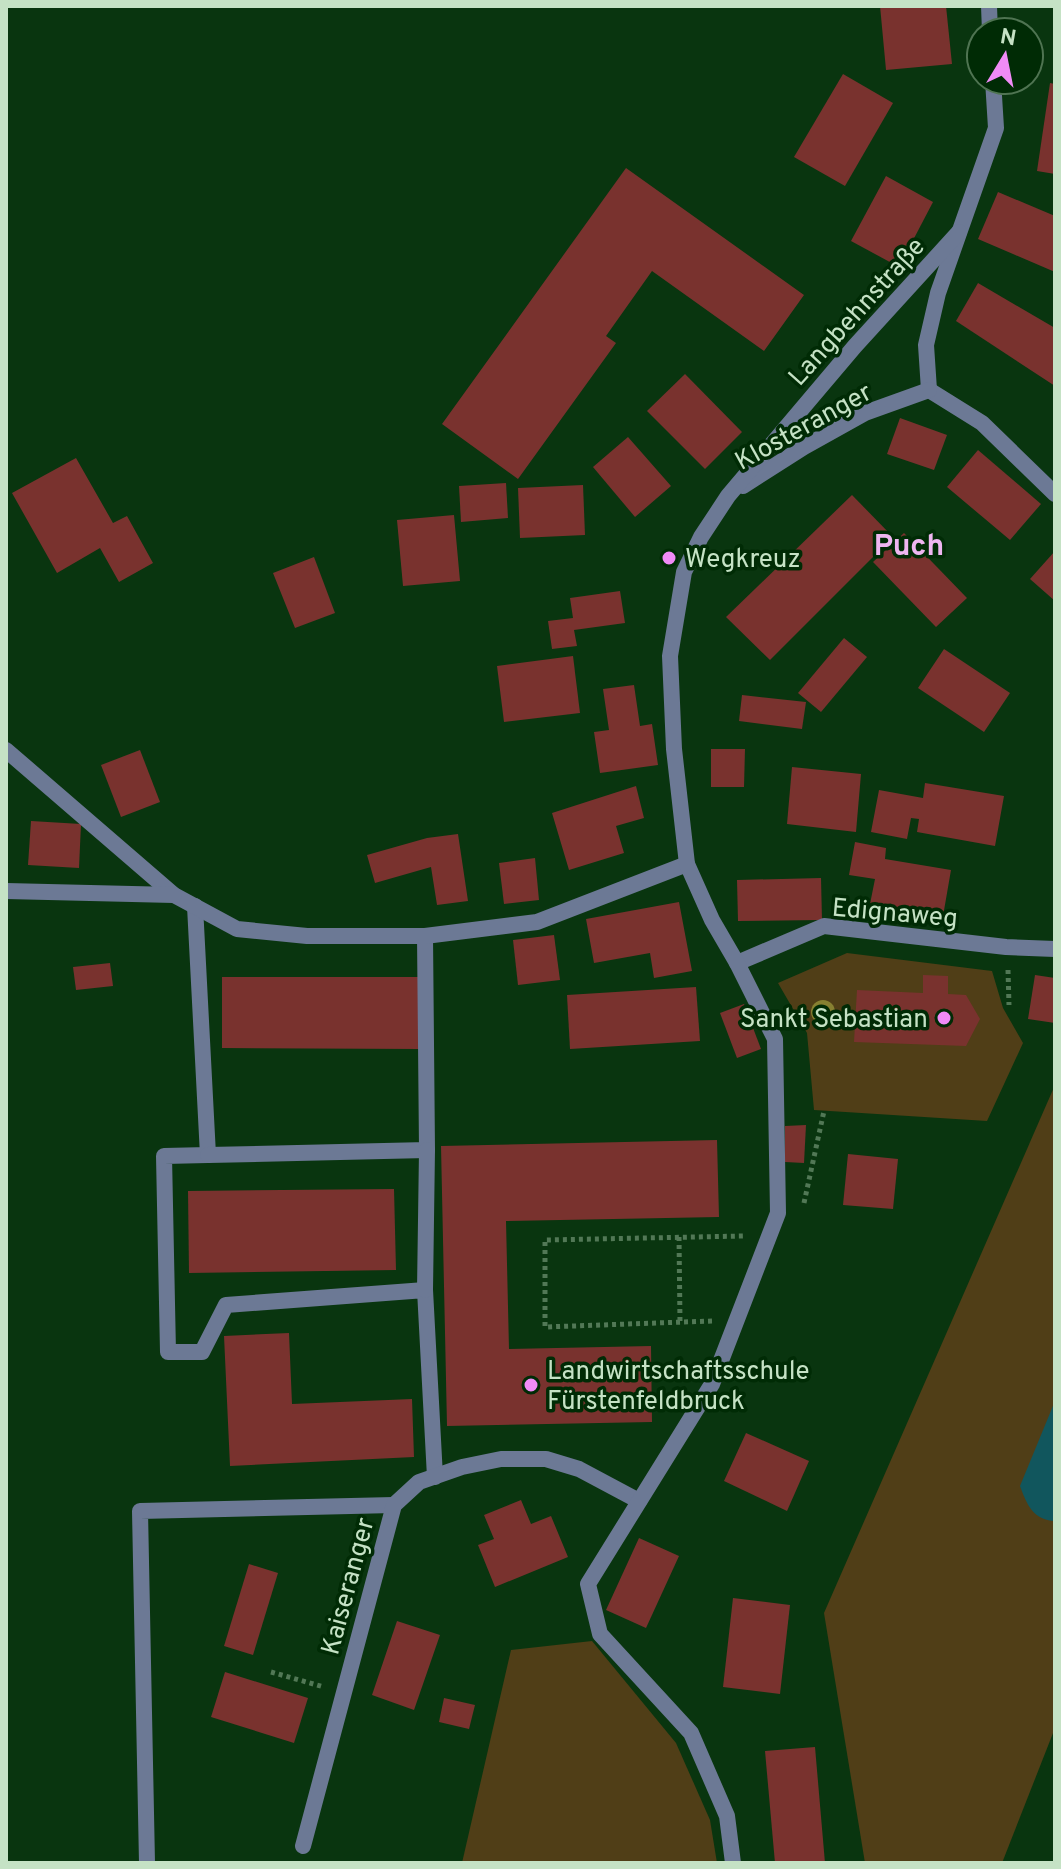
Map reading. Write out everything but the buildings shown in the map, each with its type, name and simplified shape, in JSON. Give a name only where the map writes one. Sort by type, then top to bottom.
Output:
[{"type":"street","name":"Langbehnstraße","points":[[929,390],[926,345],[938,293],[996,128],[994,96]]},
{"type":"street","name":"Langbehnstraße","points":[[733,1863],[727,1816],[691,1733],[600,1634],[588,1584],[712,1384],[778,1213],[775,1039],[712,920],[687,864],[674,749],[670,656],[684,572],[701,537],[728,496],[855,346],[959,232]]},
{"type":"street","points":[[929,390],[982,423],[1055,494]]},
{"type":"street","name":"Klosteranger","points":[[728,496],[804,447],[865,413],[929,390]]},
{"type":"street","points":[[6,750],[174,895],[237,929],[307,936],[425,936],[537,922],[687,864]]},
{"type":"street","points":[[6,891],[174,895]]},
{"type":"street","points":[[195,906],[208,1155]]},
{"type":"street","name":"Edignaweg","points":[[737,963],[824,926],[1006,947],[1055,949]]},
{"type":"street","points":[[425,936],[425,1290],[435,1477]]},
{"type":"street","points":[[425,1290],[226,1305],[202,1352],[168,1352],[164,1156],[427,1150]]},
{"type":"street","name":"Kaiseranger","points":[[303,1846],[394,1505],[419,1482],[462,1467],[501,1459],[546,1459],[579,1469],[639,1501]]},
{"type":"street","points":[[147,1863],[140,1511],[394,1505]]},
{"type":"path","points":[[1006,947],[1009,1005]]},
{"type":"path","points":[[800,1217],[824,1111]]},
{"type":"path","points":[[737,1320],[545,1327],[545,1240],[769,1235]]},
{"type":"path","points":[[679,1237],[680,1322]]},
{"type":"path","points":[[271,1672],[344,1693]]},
{"type":"shaded area","points":[[847,953],[992,971],[1003,1008],[1023,1043],[987,1121],[814,1110],[807,1033],[778,983]]},
{"type":"shaded area","points":[[1055,1085],[1055,1728],[1002,1863],[865,1863],[824,1613]]},
{"type":"shaded area","points":[[592,1641],[676,1743],[710,1820],[717,1863],[462,1863],[511,1650]]},
{"type":"water","points":[[1055,1401],[1055,1521],[1036,1514],[1028,1505],[1020,1486]]},
{"type":"place","name":"Wegkreuz","points":[[669,558]]},
{"type":"place","name":"Sankt Sebastian","points":[[944,1018]]},
{"type":"place","name":"Landwirtschaftsschule Fürstenfeldbruck","points":[[531,1385]]},
{"type":"district","name":"Puch","points":[[909,545]]}]
